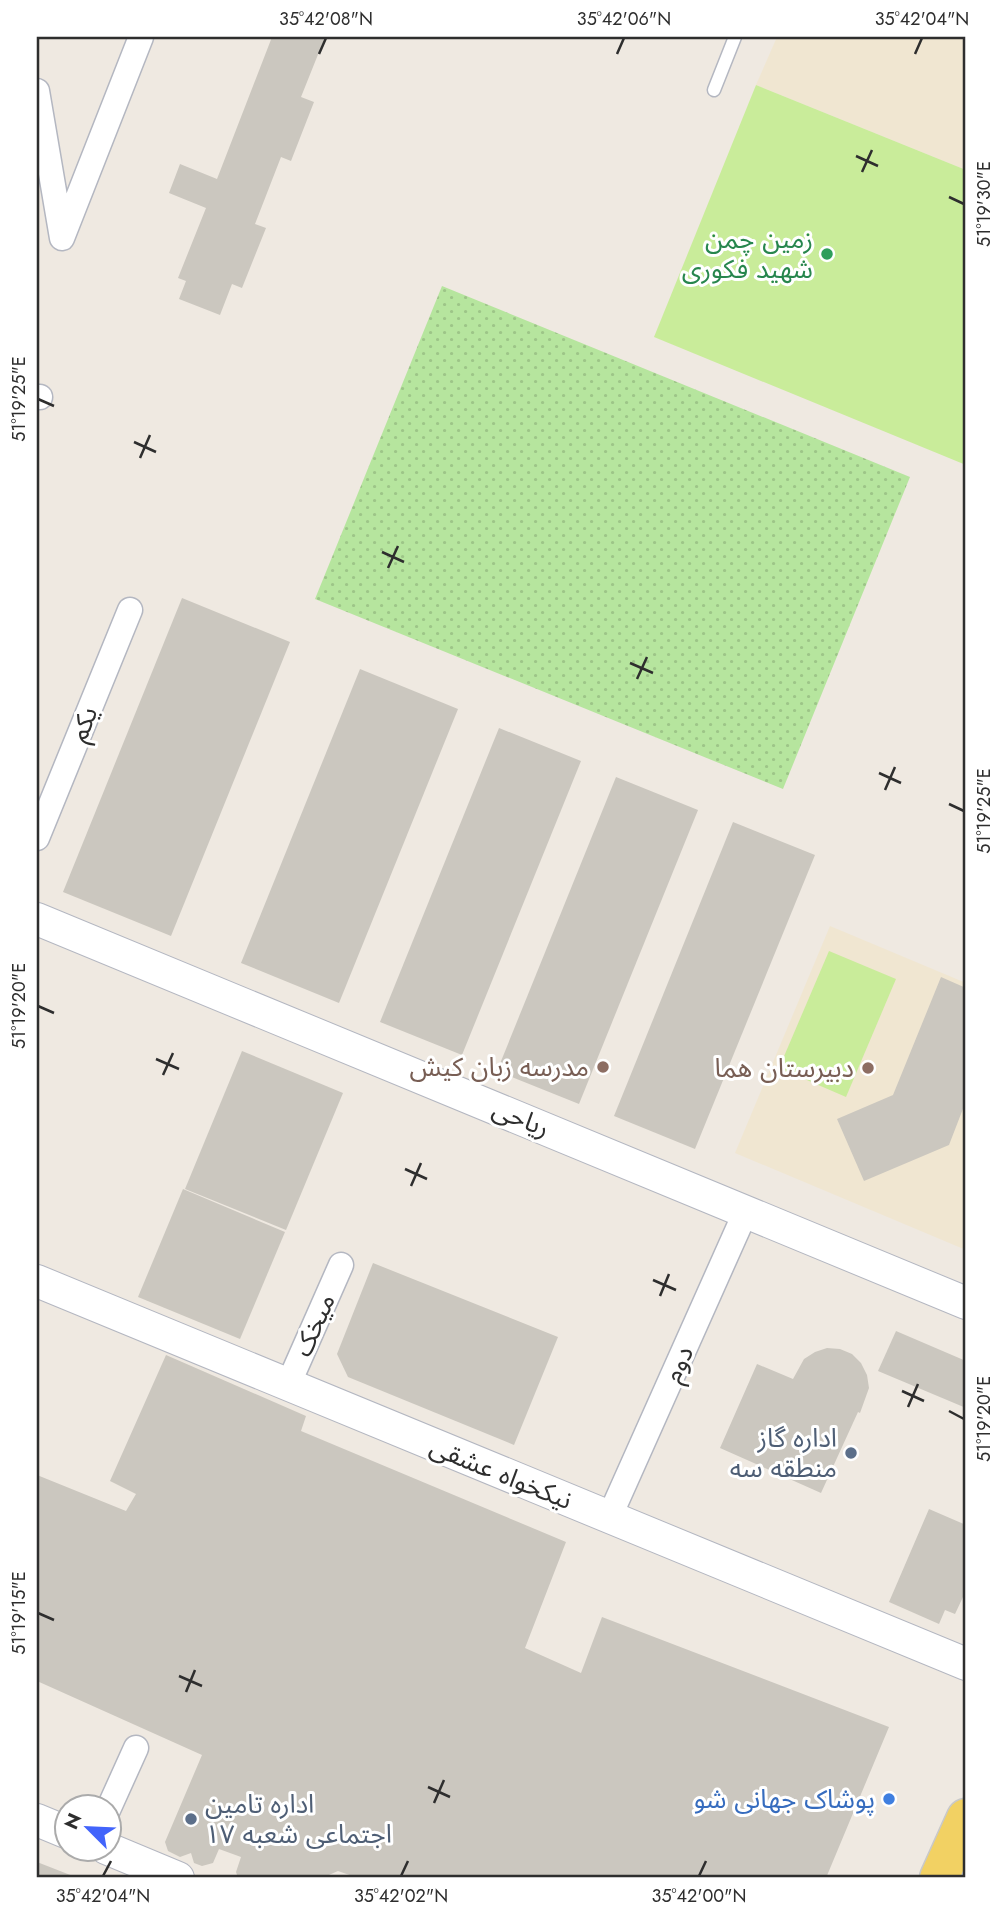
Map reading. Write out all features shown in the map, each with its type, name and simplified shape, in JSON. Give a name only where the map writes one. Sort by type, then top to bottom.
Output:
[{"type":"main road","points":[[939,1878],[966,1818]]},
{"type":"street","points":[[37,92],[62,238],[141,37]]},
{"type":"street","name":"یکم","points":[[37,838],[130,610]]},
{"type":"street","name":"ریاحی","points":[[37,919],[966,1303]]},
{"type":"street","name":"دوم","points":[[609,1518],[746,1211]]},
{"type":"street","name":"میخک","points":[[288,1385],[341,1265]]},
{"type":"street","name":"نیکخواه عشقی","points":[[37,1281],[966,1664]]},
{"type":"street","points":[[116,1792],[136,1748]]},
{"type":"street","points":[[122,1855],[178,1878]]},
{"type":"lane","points":[[714,90],[735,37]]},
{"type":"shaded area","points":[[777,37],[966,37],[966,170],[756,85]]},
{"type":"shaded area","name":"دبیرستان هما","points":[[830,926],[966,983],[966,1250],[735,1153]]},
{"type":"green space","name":"زمین چمن شهید فکوری","points":[[756,85],[966,170],[966,465],[654,337]]},
{"type":"green space","points":[[442,286],[910,477],[783,789],[315,599]]},
{"type":"green space","points":[[829,951],[896,979],[846,1097],[779,1068]]},
{"type":"building","points":[[272,37],[325,37],[301,97],[314,102],[291,161],[281,157],[255,224],[266,228],[242,288],[232,284],[220,315],[179,299],[186,281],[178,278],[206,208],[169,193],[180,164],[217,179]]},
{"type":"building","points":[[182,598],[290,642],[171,936],[63,892]]},
{"type":"building","points":[[360,669],[458,709],[339,1003],[241,963]]},
{"type":"building","points":[[499,728],[581,761],[462,1055],[380,1022]]},
{"type":"building","points":[[616,777],[698,810],[579,1104],[497,1071]]},
{"type":"building","points":[[733,822],[815,855],[695,1149],[614,1116]]},
{"type":"building","points":[[941,977],[966,988],[966,1101],[949,1145],[864,1181],[837,1119],[893,1095]]},
{"type":"building","points":[[242,1051],[343,1093],[286,1230],[185,1189]]},
{"type":"building","points":[[183,1189],[285,1232],[240,1339],[138,1297]]},
{"type":"building","points":[[373,1263],[558,1337],[514,1445],[348,1377],[337,1354]]},
{"type":"building","points":[[896,1331],[966,1361],[966,1408],[878,1371]]},
{"type":"building","points":[[827,1348],[852,1354],[867,1375],[869,1388],[860,1413],[858,1412],[821,1493],[720,1448],[757,1364],[793,1379],[804,1359]]},
{"type":"building","points":[[166,1355],[306,1416],[301,1431],[566,1542],[525,1648],[581,1673],[602,1617],[889,1727],[826,1878],[358,1878],[338,1871],[322,1878],[238,1878],[236,1872],[241,1857],[219,1849],[213,1863],[202,1866],[194,1863],[191,1853],[180,1857],[168,1851],[165,1842],[202,1755],[37,1681],[37,1475],[126,1511],[136,1494],[110,1481]]},
{"type":"building","points":[[929,1509],[966,1525],[966,1599],[963,1597],[955,1614],[945,1610],[939,1624],[889,1602]]},
{"type":"building","points":[[37,1862],[78,1878],[37,1878]]},
{"type":"place","name":"زمین چمن شهید فکوری","points":[[827,254]]},
{"type":"place","name":"مدرسه زبان کیش","points":[[603,1067]]},
{"type":"place","name":"دبیرستان هما","points":[[868,1068]]},
{"type":"place","name":"اداره گاز منطقه سه","points":[[851,1453]]},
{"type":"place","name":"پوشاک جهانی شو","points":[[889,1799]]},
{"type":"place","name":"اداره تامین اجتماعی شعبه ۱۷","points":[[191,1819]]}]
